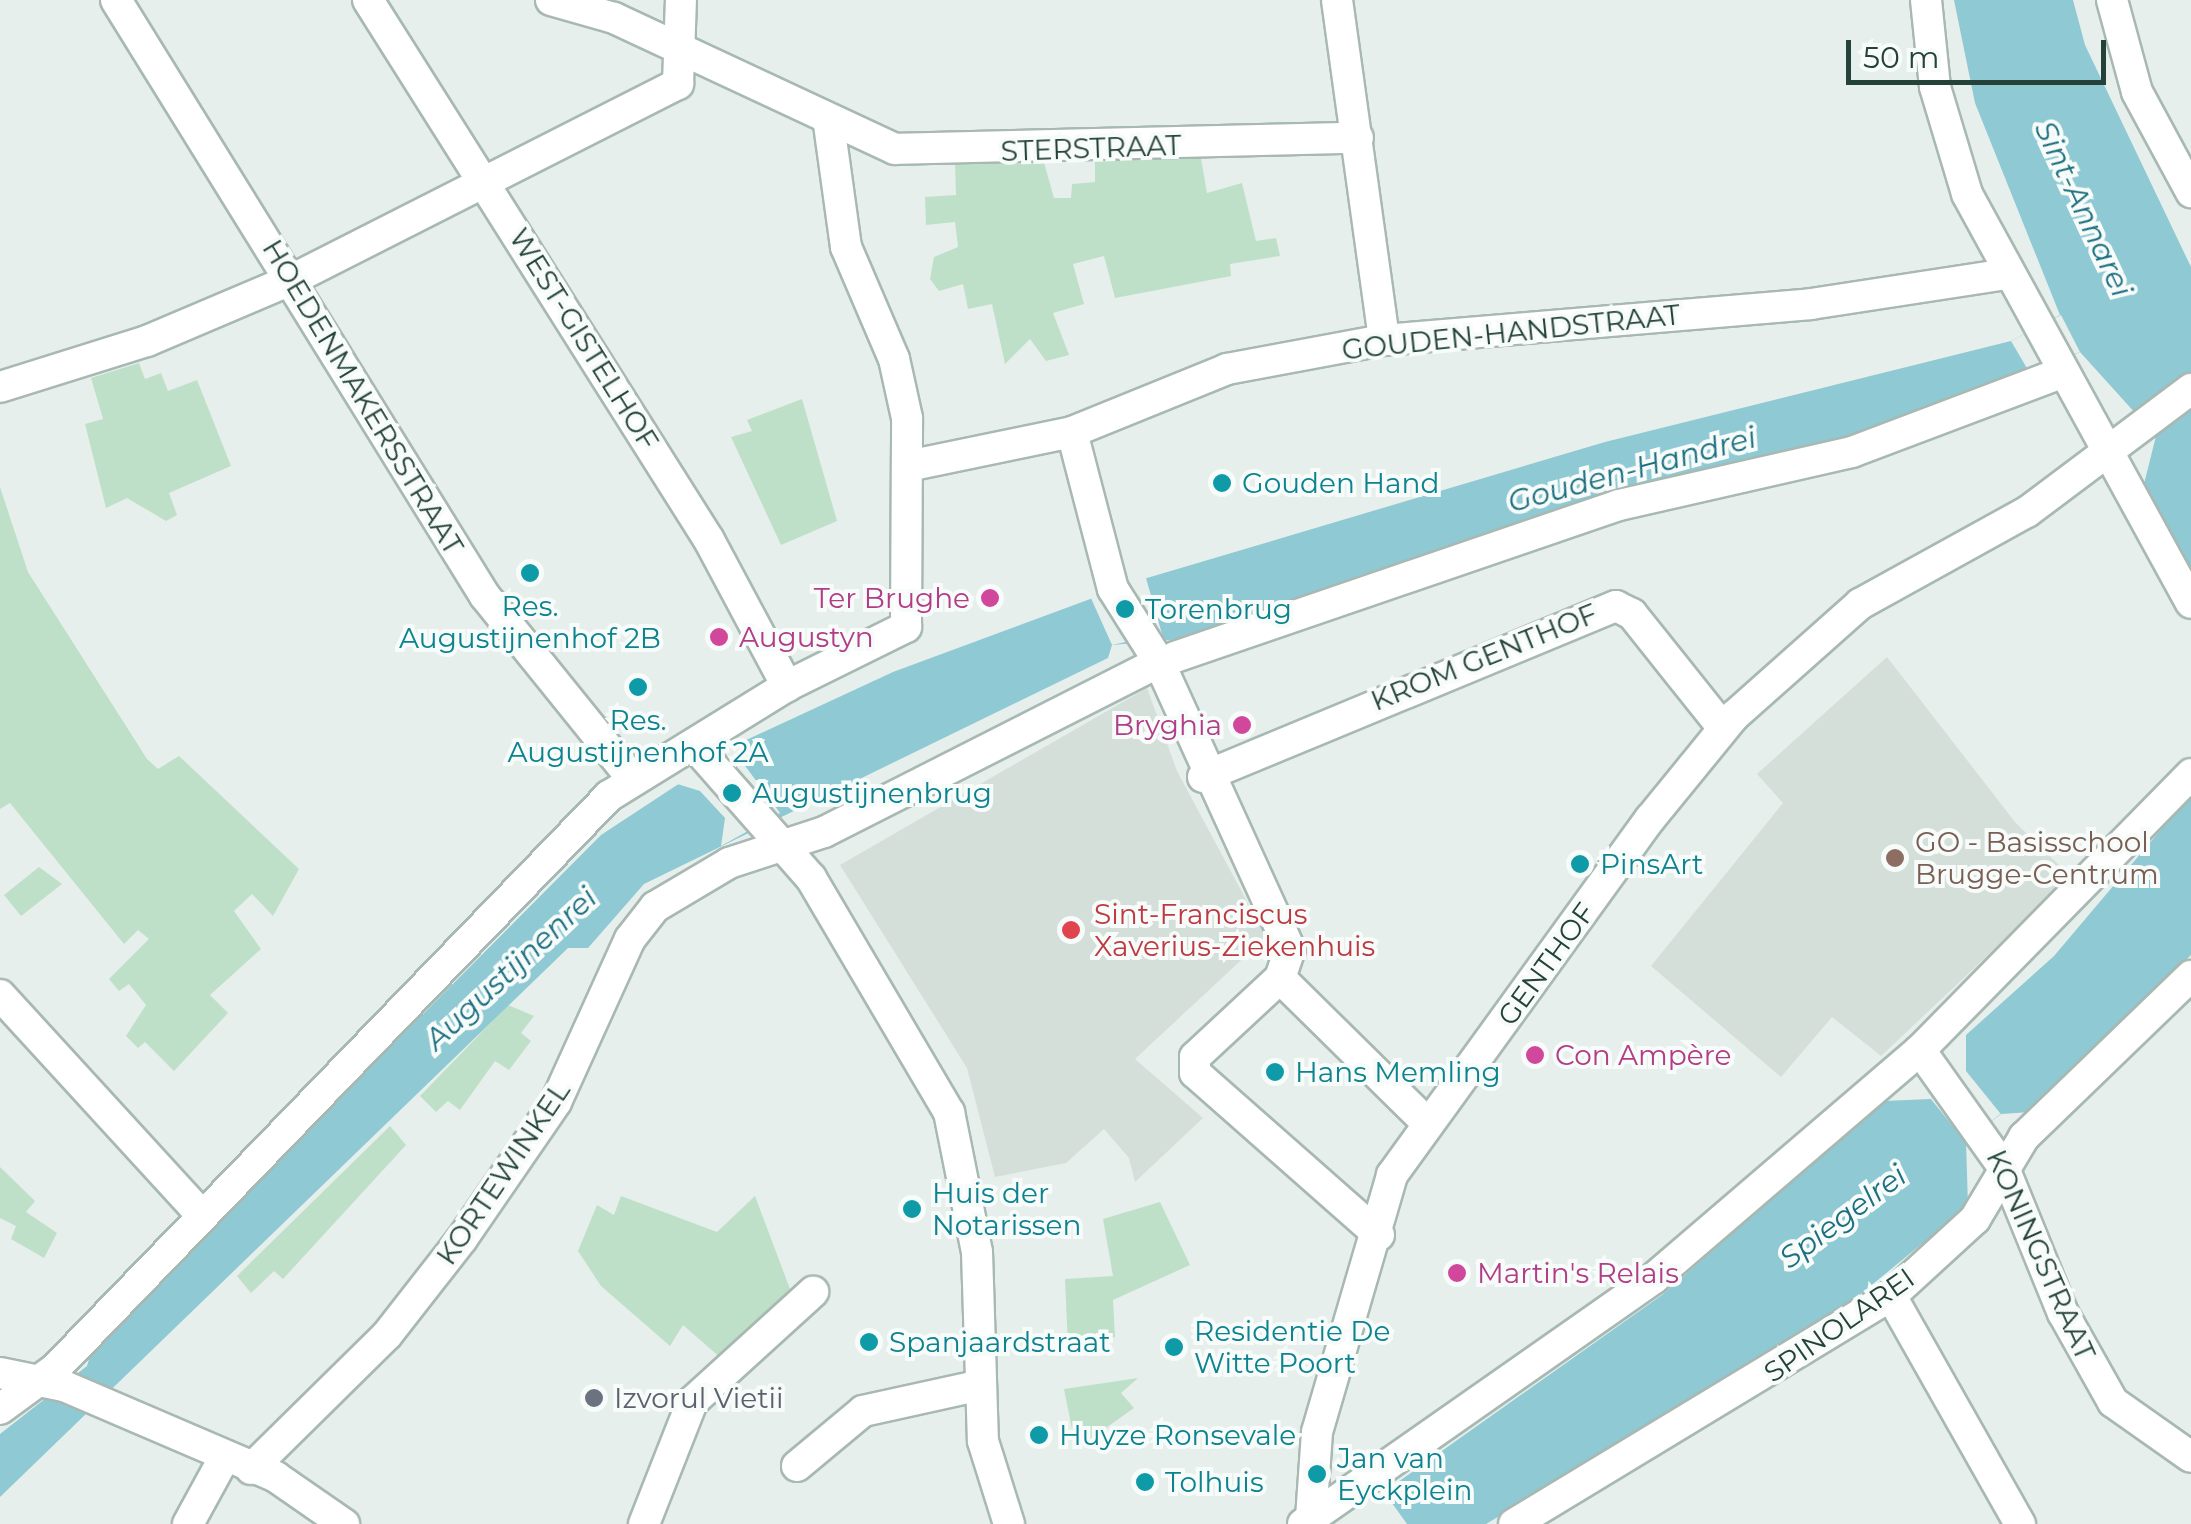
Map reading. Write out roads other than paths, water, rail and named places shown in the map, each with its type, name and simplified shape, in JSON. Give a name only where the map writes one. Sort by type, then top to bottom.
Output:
[{"type":"street","name":"HOEDENMAKERSSTRAAT","points":[[116,0],[485,596],[632,778]]},
{"type":"street","name":"WEST-GISTELHOF","points":[[368,0],[709,540],[788,686]]},
{"type":"street","name":"STERSTRAAT","points":[[551,0],[682,48],[829,124],[895,150],[1358,138]]},
{"type":"street","points":[[0,387],[148,341],[292,279],[678,84],[681,0]]},
{"type":"street","points":[[1338,0],[1384,340]]},
{"type":"street","points":[[1926,0],[1935,87],[1967,194],[2061,373],[2191,603]]},
{"type":"street","points":[[2112,0],[2132,79],[2191,192]]},
{"type":"street","points":[[0,1409],[52,1383],[199,1212],[632,778],[700,753],[788,686],[894,636],[912,616],[902,388],[846,246],[829,124]]},
{"type":"street","name":"GOUDEN-HANDSTRAAT","points":[[908,466],[1072,432],[1228,370],[1384,340],[1849,300],[2007,274]]},
{"type":"street","points":[[1167,659],[1619,505],[1852,452],[2061,373]]},
{"type":"street","name":"GENTHOF","points":[[1307,1521],[1317,1432],[1379,1235],[1392,1175],[1426,1122],[1722,728],[1860,604],[2027,512],[2191,389]]},
{"type":"street","points":[[1072,432],[1113,589],[1137,639],[1167,659],[1204,777],[1290,949],[1280,978],[1195,1057],[1195,1073],[1379,1235]]},
{"type":"street","name":"KROM GENTHOF","points":[[1204,777],[1616,606],[1632,614],[1722,728]]},
{"type":"street","name":"KORTEWINKEL","points":[[188,1524],[237,1464],[387,1335],[462,1239],[556,1102],[622,955],[654,908],[770,834],[824,832],[1167,659]]},
{"type":"street","points":[[700,753],[770,834],[874,977],[950,1112],[977,1252],[977,1386],[1009,1524]]},
{"type":"street","points":[[1307,1521],[1654,1278],[1920,1050],[2191,774]]},
{"type":"street","name":"SPINOLAREI","points":[[1514,1524],[1891,1296],[1975,1219],[2004,1168],[2191,976]]},
{"type":"street","points":[[1280,978],[1426,1122]]},
{"type":"street","points":[[0,994],[199,1212]]},
{"type":"street","name":"KONINGSTRAAT","points":[[1920,1050],[1982,1128],[2004,1168],[2063,1313],[2113,1402],[2191,1457]]},
{"type":"street","points":[[644,1524],[692,1402],[812,1292]]},
{"type":"street","points":[[1891,1296],[2020,1524]]},
{"type":"street","points":[[0,1372],[52,1383],[106,1410],[298,1488],[344,1524]]},
{"type":"street","points":[[797,1466],[863,1412],[977,1386]]},
{"type":"water","points":[[1954,0],[2073,0],[2085,45],[2191,267],[2191,572],[2144,484],[2156,436],[2080,352],[1956,406],[1192,638],[1112,645],[1108,658],[644,884],[588,948],[568,948],[0,1497],[0,1434],[87,1366],[93,1346],[601,835],[744,741],[893,672],[1147,578],[1605,442],[2011,341],[2060,315],[1975,103]]},
{"type":"water","name":"Spiegelrei","points":[[2191,794],[2191,955],[2031,1112],[2001,1114],[1966,1141],[1968,1206],[1829,1320],[1486,1524],[1407,1524],[1384,1492],[1662,1295],[1884,1101],[1931,1099],[1966,1072],[1966,1035],[2054,956]]},
{"type":"place","name":"Gouden Hand","points":[[1222,483]]},
{"type":"place","name":"Res. Augustijnenhof 2B","points":[[530,573]]},
{"type":"place","name":"Ter Brughe","points":[[990,598]]},
{"type":"place","name":"Torenbrug","points":[[1125,609]]},
{"type":"place","name":"Augustyn","points":[[719,637]]},
{"type":"place","name":"Res. Augustijnenhof 2A","points":[[638,687]]},
{"type":"place","name":"Bryghia","points":[[1242,725]]},
{"type":"place","name":"Augustijnenbrug","points":[[732,793]]},
{"type":"place","name":"GO - Basisschool Brugge-Centrum","points":[[1895,858]]},
{"type":"place","name":"PinsArt","points":[[1580,864]]},
{"type":"place","name":"Sint-Franciscus Xaverius-Ziekenhuis","points":[[1071,930]]},
{"type":"place","name":"Con Ampère","points":[[1535,1055]]},
{"type":"place","name":"Hans Memling","points":[[1275,1072]]},
{"type":"place","name":"Huis der Notarissen","points":[[912,1209]]},
{"type":"place","name":"Martin's Relais","points":[[1457,1273]]},
{"type":"place","name":"Spanjaardstraat","points":[[869,1342]]},
{"type":"place","name":"Residentie De Witte Poort","points":[[1174,1347]]},
{"type":"place","name":"Izvorul Vietii","points":[[594,1398]]},
{"type":"place","name":"Huyze Ronsevale","points":[[1039,1435]]},
{"type":"place","name":"Jan van Eyckplein","points":[[1317,1474]]},
{"type":"place","name":"Tolhuis","points":[[1145,1482]]},
{"type":"water label","name":"Sint-Annarei","points":[[2083,209]]},
{"type":"water label","name":"Gouden-Handrei","points":[[1632,470]]},
{"type":"water label","name":"Augustijnenrei","points":[[511,969]]}]
